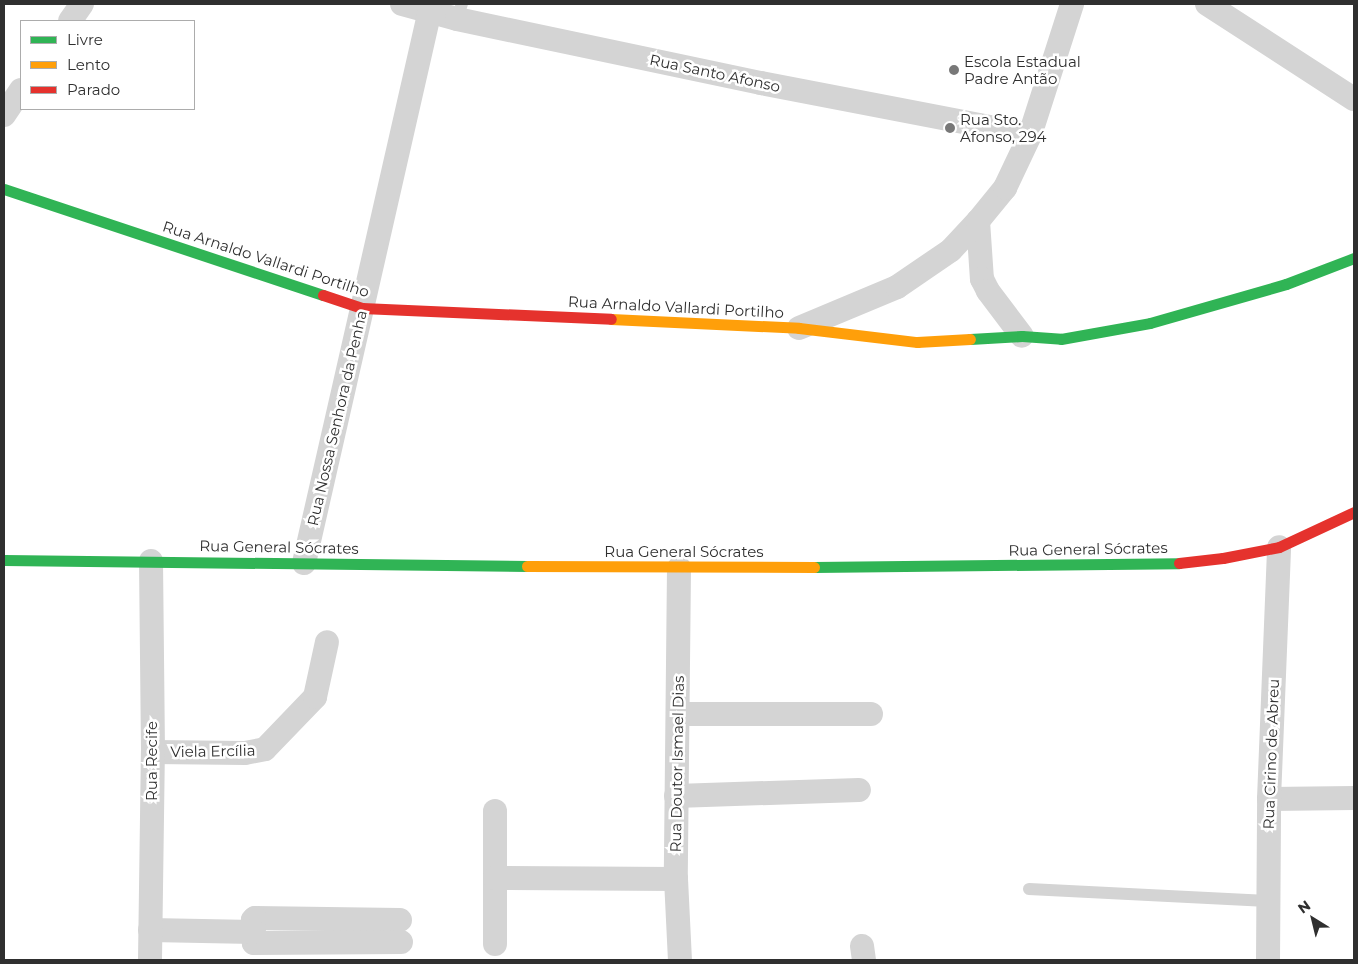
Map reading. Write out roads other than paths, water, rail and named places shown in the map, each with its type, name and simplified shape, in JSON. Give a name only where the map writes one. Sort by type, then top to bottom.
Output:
[{"type":"street","points":[[71,20],[82,4]]},
{"type":"street","name":"Rua Santo Afonso","points":[[402,4],[430,10],[460,11],[760,83],[1030,135]]},
{"type":"street","points":[[799,328],[897,287],[951,250],[978,221],[1005,188],[1030,135],[1072,4]]},
{"type":"street","points":[[1212,5],[1354,100]]},
{"type":"street","name":"Rua Nossa Senhora da Penha","points":[[304,563],[430,10]]},
{"type":"street","points":[[4,115],[20,91]]},
{"type":"street","name":"Rua Arnaldo Vallardi Portilho","points":[[4,189],[362,308],[799,328],[917,342],[1022,336],[1061,339],[1150,323],[1286,284],[1354,258]]},
{"type":"street","points":[[978,221],[982,279],[988,291],[1022,336]]},
{"type":"street","name":"Rua General Sócrates","points":[[4,560],[678,568],[1162,565],[1223,558],[1279,547],[1354,512]]},
{"type":"street","name":"Rua Cirino de Abreu","points":[[1268,960],[1269,799],[1279,547]]},
{"type":"street","name":"Rua Recife","points":[[150,960],[151,561]]},
{"type":"street","name":"Rua Doutor Ismael Dias","points":[[678,568],[679,714],[676,796],[676,879],[680,960]]},
{"type":"street","name":"Viela Ercília","points":[[152,752],[245,753],[265,749],[315,697],[327,642]]},
{"type":"street","points":[[679,714],[872,714]]},
{"type":"street","points":[[676,796],[859,790]]},
{"type":"street","points":[[1269,799],[1354,798]]},
{"type":"street","points":[[495,811],[495,944]]},
{"type":"street","points":[[495,878],[676,879]]},
{"type":"street","points":[[150,930],[254,932],[256,918],[400,931]]},
{"type":"lane","points":[[1029,889],[1268,901]]},
{"type":"place","name":"Escola Estadual Padre Antão","points":[[954,70]]},
{"type":"place","name":"Rua Sto. Afonso, 294","points":[[950,128]]}]
